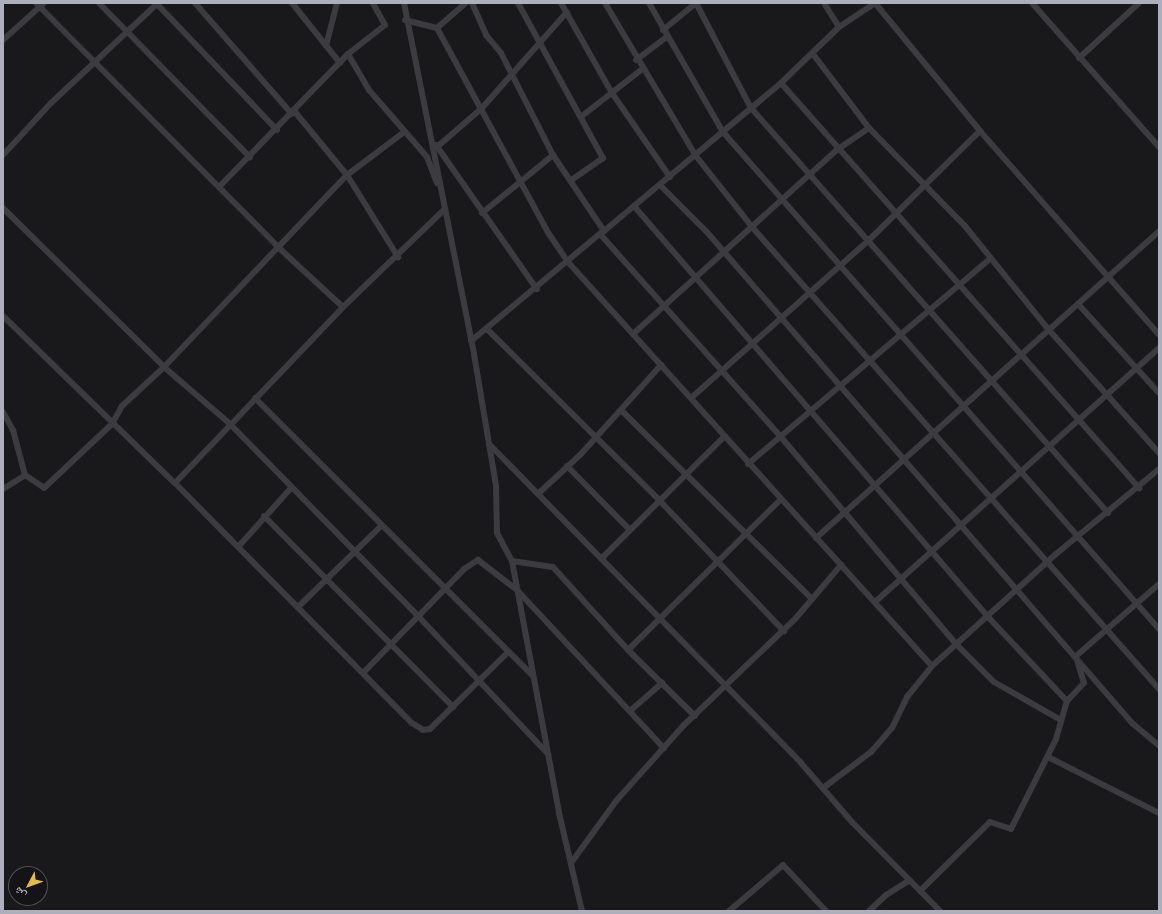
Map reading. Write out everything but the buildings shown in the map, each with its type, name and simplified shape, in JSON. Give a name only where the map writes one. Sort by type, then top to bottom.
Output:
[{"type":"street","points":[[99,3],[128,30],[250,157]]},
{"type":"street","points":[[194,3],[294,113],[347,175],[398,257]]},
{"type":"street","points":[[292,3],[340,63]]},
{"type":"street","points":[[326,46],[337,3]]},
{"type":"street","points":[[219,187],[294,113],[348,54],[385,25],[373,3]]},
{"type":"street","points":[[404,3],[405,20],[432,140],[471,341],[496,486],[497,533],[512,561],[548,754],[582,911]]},
{"type":"street","points":[[437,28],[466,3]]},
{"type":"street","points":[[472,3],[486,35],[511,74],[553,155],[572,180],[602,232],[664,307],[781,437],[957,645],[994,682],[1061,720]]},
{"type":"street","points":[[518,3],[582,116],[603,158],[572,180]]},
{"type":"street","points":[[561,3],[612,92],[670,178]]},
{"type":"street","points":[[605,3],[641,70],[696,156],[752,227],[1159,689]]},
{"type":"street","points":[[649,3],[667,37],[723,132],[964,406],[1135,604],[1159,629]]},
{"type":"street","points":[[663,30],[696,3],[751,108],[1108,513]]},
{"type":"street","points":[[824,3],[839,27]]},
{"type":"street","points":[[1032,3],[1159,147]]},
{"type":"street","points":[[1080,58],[1139,3]]},
{"type":"street","points":[[3,40],[40,4],[94,61],[279,248],[343,308]]},
{"type":"street","points":[[3,155],[94,61],[157,4],[277,130]]},
{"type":"street","points":[[471,341],[537,289],[602,232],[661,186],[813,54],[839,27],[873,4],[980,131],[1159,335]]},
{"type":"street","points":[[437,147],[482,108],[566,12]]},
{"type":"street","points":[[405,20],[437,28],[521,182],[568,262],[725,436],[748,464],[932,666]]},
{"type":"street","points":[[636,60],[667,37]]},
{"type":"street","points":[[348,54],[369,90],[403,133],[427,157],[443,196]]},
{"type":"street","points":[[813,54],[869,128],[926,188],[966,226],[990,259],[1049,330],[1159,453]]},
{"type":"street","points":[[582,116],[641,70]]},
{"type":"street","points":[[780,83],[1139,488]]},
{"type":"street","points":[[633,334],[783,201],[838,149],[869,128]]},
{"type":"street","points":[[691,398],[926,188],[980,131]]},
{"type":"street","points":[[3,412],[13,430],[25,475],[44,488],[112,424],[122,406],[164,367],[347,175],[403,133]]},
{"type":"street","points":[[432,140],[537,289]]},
{"type":"street","points":[[482,213],[553,155]]},
{"type":"street","points":[[661,186],[725,253],[780,318],[962,524],[1132,723],[1159,746]]},
{"type":"street","points":[[634,206],[694,280],[989,618],[1067,701]]},
{"type":"street","points":[[3,208],[164,367],[230,424],[354,553],[418,616],[548,754]]},
{"type":"street","points":[[175,483],[343,308],[398,257],[445,209]]},
{"type":"street","points":[[816,538],[846,513],[1159,231]]},
{"type":"street","points":[[748,464],[840,386],[868,360],[990,259]]},
{"type":"street","points":[[1078,304],[1159,393]]},
{"type":"street","points":[[3,316],[112,424],[239,546],[363,673],[423,730],[430,729],[480,682],[508,652]]},
{"type":"street","points":[[487,329],[595,438],[660,500],[784,631]]},
{"type":"street","points":[[874,602],[930,550],[1051,448],[1079,420],[1159,348]]},
{"type":"street","points":[[538,493],[595,438],[661,365]]},
{"type":"street","points":[[255,398],[444,589],[533,676]]},
{"type":"street","points":[[621,410],[688,474],[744,536],[812,599]]},
{"type":"street","points":[[602,558],[725,436]]},
{"type":"street","points":[[489,444],[727,687],[940,911]]},
{"type":"street","points":[[567,466],[630,530]]},
{"type":"street","points":[[822,788],[871,752],[892,728],[907,697],[932,666],[989,618],[1047,562],[1139,488],[1159,469]]},
{"type":"street","points":[[3,489],[25,475]]},
{"type":"street","points":[[239,546],[264,516],[291,488]]},
{"type":"street","points":[[628,650],[781,499]]},
{"type":"street","points":[[264,516],[453,707]]},
{"type":"street","points":[[298,607],[382,525]]},
{"type":"street","points":[[363,673],[444,589],[478,560],[517,590],[664,748]]},
{"type":"street","points":[[512,561],[553,567],[628,650],[695,716]]},
{"type":"street","points":[[571,863],[616,800],[695,716],[784,631],[841,565]]},
{"type":"street","points":[[1076,656],[1159,584]]},
{"type":"street","points":[[920,890],[990,822],[1011,829],[1048,757],[1067,701],[1084,683],[1076,656]]},
{"type":"street","points":[[630,711],[662,683]]},
{"type":"street","points":[[1048,757],[1159,813]]},
{"type":"street","points":[[729,911],[783,865],[826,911]]},
{"type":"street","points":[[869,911],[886,894],[910,880]]}]
